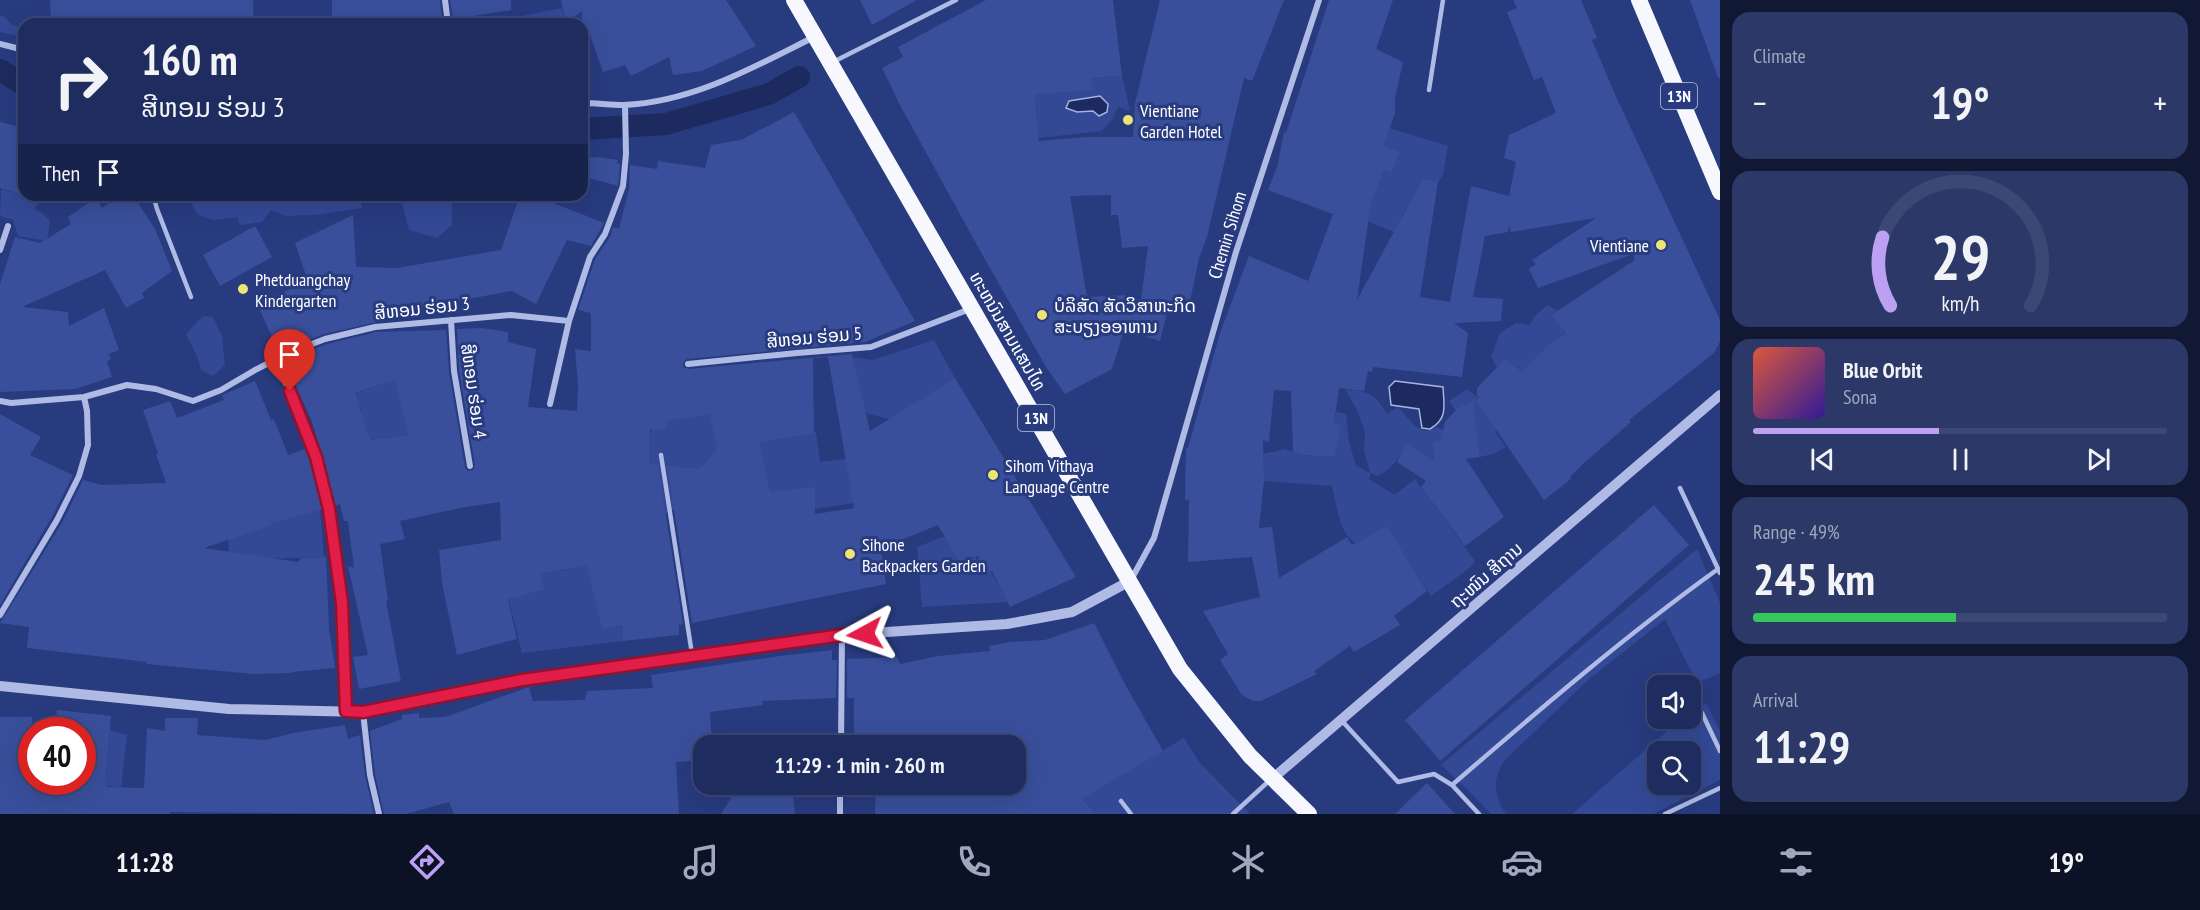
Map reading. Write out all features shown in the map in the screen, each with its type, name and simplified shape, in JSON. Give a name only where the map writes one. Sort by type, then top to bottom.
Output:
[{"type":"highway","name":"ທະຫນົນສາມແສນໄທ","points":[[794,0],[1180,669],[1250,756],[1309,814]]},
{"type":"highway","name":"13N","points":[[1639,0],[1720,192]]},
{"type":"street","points":[[445,0],[447,18]]},
{"type":"street","name":"Chemin Sihom","points":[[1130,581],[1154,538],[1236,252],[1319,0]]},
{"type":"street","points":[[588,103],[625,105],[678,96],[725,82],[815,37]]},
{"type":"street","points":[[0,44],[18,48]]},
{"type":"street","points":[[550,404],[569,321],[590,257],[605,234],[623,186],[626,154],[625,105]]},
{"type":"street","points":[[0,250],[8,226]]},
{"type":"street","name":"ສີຫອມ ຮ່ອມ 5","points":[[688,364],[797,352],[871,348],[972,309]]},
{"type":"street","name":"ສີຫອມ ຮ່ອມ 3","points":[[0,401],[11,403],[84,397],[127,385],[156,389],[193,401],[221,390],[274,360],[325,339],[375,327],[511,315],[569,321]]},
{"type":"street","name":"ສີຫອມ ຮ່ອມ 4","points":[[451,320],[454,370],[470,466]]},
{"type":"street","points":[[274,360],[290,391],[316,457],[329,509],[342,603],[346,711]]},
{"type":"street","name":"ຖະໜົນ ສີຖານ","points":[[1272,779],[1720,395]]},
{"type":"street","points":[[0,615],[57,520],[79,476],[88,445],[87,411],[84,397]]},
{"type":"street","points":[[0,686],[229,709],[363,712],[522,680],[842,635],[1007,624],[1072,612],[1130,581]]},
{"type":"street","points":[[841,735],[842,635]]},
{"type":"street","points":[[363,712],[370,775],[379,814]]},
{"type":"street","points":[[840,795],[840,814]]},
{"type":"lane","points":[[830,63],[956,0]]},
{"type":"lane","points":[[1429,90],[1443,0]]},
{"type":"lane","points":[[155,201],[191,297]]},
{"type":"lane","points":[[661,455],[692,656]]},
{"type":"lane","points":[[1452,785],[1660,610],[1719,571],[1680,488]]},
{"type":"lane","points":[[1702,713],[1720,751]]},
{"type":"lane","points":[[1341,720],[1398,782],[1434,774],[1452,785],[1479,814]]},
{"type":"lane","points":[[1233,814],[1272,779]]},
{"type":"lane","points":[[1665,814],[1720,788]]},
{"type":"lane","points":[[1120,801],[1131,814]]},
{"type":"shaded area","points":[[562,8],[564,18],[511,18]]},
{"type":"shaded area","points":[[0,16],[18,27],[18,36],[0,32]]},
{"type":"shaded area","points":[[1122,76],[1130,111],[1118,107],[1112,120],[1102,131],[1039,138],[1035,95],[1092,90],[1091,78]]},
{"type":"shaded area","points":[[1100,96],[1108,104],[1107,112],[1099,116],[1093,111],[1077,112],[1066,108],[1069,101]]},
{"type":"shaded area","points":[[1389,128],[1448,146],[1443,175],[1438,182],[1423,178],[1401,218],[1394,256],[1394,232],[1362,219],[1384,170],[1392,173],[1400,152],[1384,145]]},
{"type":"shaded area","points":[[1,189],[18,193],[18,201],[41,201],[34,209],[50,221],[47,241],[18,236],[13,220],[0,216]]},
{"type":"shaded area","points":[[190,201],[361,201],[362,208],[315,215],[285,216],[271,210],[262,222],[240,225],[237,217],[213,220],[198,215]]},
{"type":"shaded area","points":[[402,201],[452,201],[452,225],[437,238],[409,230]]},
{"type":"shaded area","points":[[1548,305],[1557,311],[1551,315],[1563,329],[1574,324],[1575,326],[1553,341],[1523,371],[1505,359],[1497,368],[1491,357],[1500,333],[1516,323],[1529,325],[1536,315]]},
{"type":"shaded area","points":[[203,316],[213,317],[222,336],[225,365],[213,376],[201,370],[186,334]]},
{"type":"shaded area","points":[[934,340],[955,378],[890,419],[865,413],[852,357],[873,360]]},
{"type":"shaded area","points":[[442,368],[408,435],[370,440],[372,454],[360,408],[311,419],[351,404],[349,396],[393,380]]},
{"type":"shaded area","points":[[1395,381],[1443,387],[1444,411],[1440,421],[1430,429],[1422,428],[1419,409],[1391,405],[1389,387]]},
{"type":"shaded area","points":[[1345,389],[1370,394],[1387,414],[1398,407],[1414,425],[1424,431],[1438,427],[1452,440],[1433,442],[1434,461],[1406,443],[1391,466],[1377,476],[1371,473],[1369,479],[1395,495],[1415,479],[1475,561],[1471,567],[1431,596],[1387,527],[1355,543],[1349,538],[1339,517],[1332,486],[1264,481],[1263,454],[1285,449],[1301,455],[1333,457],[1341,426],[1334,423],[1336,412],[1346,414],[1349,442],[1356,466],[1370,473],[1364,450],[1365,432],[1357,410]]},
{"type":"shaded area","points":[[1467,389],[1505,419],[1495,432],[1506,447],[1493,454],[1480,457],[1478,442],[1449,401]]},
{"type":"shaded area","points":[[724,397],[763,441],[816,432],[820,462],[846,459],[854,503],[815,509],[815,488],[688,504],[661,515],[645,517],[650,434],[651,429],[666,428],[664,403]]},
{"type":"shaded area","points":[[320,510],[324,557],[229,560],[228,532],[271,525],[270,521]]},
{"type":"shaded area","points":[[945,536],[959,561],[976,557],[984,575],[991,572],[1008,602],[922,607],[917,547]]},
{"type":"shaded area","points":[[560,537],[585,561],[602,630],[622,625],[623,641],[522,653],[502,572],[525,595],[545,590],[541,574],[568,569]]},
{"type":"shaded area","points":[[1697,549],[1720,603],[1720,673],[1701,681],[1701,675],[1693,675],[1665,619],[1588,680],[1504,761],[1496,781],[1496,788],[1499,801],[1506,814],[1491,814],[1441,765]]},
{"type":"shaded area","points":[[1706,703],[1720,731],[1720,780],[1701,790],[1701,741],[1655,741],[1668,730],[1701,729],[1701,707]]},
{"type":"shaded area","points":[[110,730],[127,735],[121,787],[107,786],[105,794],[82,814],[105,786]]},
{"type":"shaded area","points":[[1184,738],[1200,763],[1250,814],[1096,814],[1082,799]]},
{"type":"shaded area","points":[[1647,748],[1647,795],[1690,795],[1653,814],[1572,814]]},
{"type":"building","points":[[50,0],[253,0],[254,18],[51,18]]},
{"type":"building","points":[[332,0],[440,0],[442,18],[332,18]]},
{"type":"building","points":[[450,0],[511,0],[511,10],[453,18]]},
{"type":"building","points":[[561,0],[726,0],[756,46],[702,71],[673,75],[669,57],[631,76],[625,65],[603,72],[588,32],[588,18],[582,18],[582,11],[573,18],[565,18]]},
{"type":"building","points":[[860,0],[917,0],[872,25]]},
{"type":"building","points":[[986,0],[1113,0],[1122,76],[1091,78],[1093,90],[1035,95],[1039,141],[1086,137],[1133,137],[1135,103],[1160,0],[1284,0],[1252,81],[1244,78],[1188,311],[1169,305],[1160,341],[1124,330],[1112,369],[1065,394],[1046,367],[978,247],[882,68],[903,57],[898,47]],"holes":[[[1111,195],[1111,215],[1118,215],[1122,248],[1148,246],[1141,300],[1126,295],[1087,297],[1070,196]]]},
{"type":"building","points":[[1329,0],[1393,0],[1376,49],[1403,62],[1395,98],[1395,113],[1384,145],[1400,152],[1392,173],[1384,170],[1371,202],[1357,300],[1423,178],[1438,182],[1420,297],[1450,302],[1471,186],[1509,196],[1516,162],[1504,158],[1509,135],[1556,113],[1542,77],[1534,80],[1507,12],[1517,8],[1513,0],[1581,0],[1597,38],[1592,40],[1614,92],[1720,320],[1720,341],[1714,353],[1629,420],[1631,422],[1583,464],[1570,477],[1571,479],[1544,500],[1476,400],[1480,398],[1477,396],[1477,388],[1505,359],[1522,371],[1553,341],[1566,333],[1551,315],[1635,260],[1633,254],[1538,288],[1529,269],[1536,264],[1532,260],[1596,218],[1511,232],[1509,226],[1508,232],[1485,236],[1473,297],[1503,299],[1501,321],[1454,323],[1468,333],[1462,377],[1373,367],[1372,372],[1368,371],[1364,391],[1339,388],[1334,423],[1341,426],[1334,457],[1301,455],[1293,452],[1291,391],[1274,390],[1269,442],[1263,440],[1264,481],[1259,528],[1272,527],[1279,578],[1347,537],[1352,545],[1387,526],[1427,591],[1394,616],[1400,625],[1354,652],[1350,646],[1314,671],[1317,674],[1261,701],[1253,701],[1242,695],[1220,660],[1228,654],[1203,611],[1260,597],[1252,557],[1188,562],[1189,500],[1185,500],[1186,448],[1188,448],[1220,333],[1249,256],[1308,281],[1333,214],[1268,190],[1277,167],[1284,132],[1286,133]]},
{"type":"building","points":[[1690,0],[1720,0],[1720,78],[1718,78]]},
{"type":"building","points":[[794,112],[915,321],[865,342],[687,359],[683,367],[689,369],[852,354],[870,431],[955,378],[1076,577],[1010,607],[992,571],[984,575],[978,556],[959,561],[938,525],[881,548],[886,584],[692,623],[667,466],[699,469],[717,450],[710,414],[666,421],[667,429],[650,429],[649,464],[658,465],[683,624],[679,625],[679,635],[623,641],[622,625],[602,630],[586,565],[541,574],[545,590],[508,599],[517,639],[457,655],[442,583],[439,550],[501,540],[500,502],[465,507],[400,521],[405,539],[380,544],[388,600],[386,601],[401,681],[359,689],[353,657],[368,655],[348,566],[354,568],[348,521],[344,521],[340,504],[334,506],[311,419],[284,361],[327,344],[376,332],[446,330],[449,372],[465,467],[468,471],[473,470],[475,465],[459,370],[457,329],[482,328],[508,332],[508,342],[536,349],[528,407],[577,411],[578,386],[575,349],[591,351],[591,313],[578,310],[595,259],[610,237],[613,227],[619,229],[629,189],[630,165],[657,169],[658,161],[705,168],[711,145],[741,140]],"holes":[[[828,357],[854,508],[815,514],[815,487],[770,492],[759,442],[814,433],[813,358]],[[395,380],[408,435],[370,440],[355,393]]]},
{"type":"building","points":[[0,122],[18,126],[18,193],[0,188]]},
{"type":"building","points":[[588,158],[618,160],[617,163],[620,164],[618,186],[588,178]]},
{"type":"building","points":[[92,201],[98,201],[102,208],[112,201],[137,201],[155,229],[172,271],[142,293],[144,298],[126,308],[105,270],[22,307],[68,312],[69,326],[104,308],[119,350],[109,354],[111,360],[107,361],[112,377],[75,389],[0,392],[0,284],[15,237],[40,243],[71,224],[68,217]]},
{"type":"building","points":[[518,201],[548,201],[604,223],[591,246],[567,240],[536,304],[512,291],[377,316],[377,322],[324,334],[279,352],[257,304],[308,281],[295,243],[353,215],[356,267],[397,268],[501,250]]},
{"type":"building","points":[[255,226],[272,257],[220,286],[203,255]]},
{"type":"building","points":[[255,381],[271,420],[274,419],[288,455],[308,448],[324,509],[271,523],[272,525],[204,548],[298,562],[301,558],[326,557],[329,629],[335,668],[292,673],[253,674],[146,664],[147,662],[27,648],[29,627],[0,623],[62,523],[83,480],[102,485],[166,483],[143,410],[170,401],[177,418],[224,400],[222,395]]},
{"type":"building","points":[[1473,401],[1480,457],[1466,459],[1504,517],[1465,546],[1421,487],[1426,481],[1397,462],[1406,443],[1434,461],[1433,442],[1440,441],[1445,422],[1457,409]]},
{"type":"building","points":[[0,414],[41,437],[30,455],[73,475],[52,517],[0,605]]},
{"type":"building","points":[[1654,505],[1689,545],[1440,761],[1405,720]]},
{"type":"building","points":[[1094,623],[1163,751],[1082,799],[1096,814],[875,814],[876,795],[1026,795],[1026,735],[854,735],[854,698],[847,698],[847,659],[897,657],[900,664],[938,656],[990,651],[989,646],[1010,642],[1045,640]]},
{"type":"building","points":[[832,650],[832,660],[837,660],[836,698],[762,701],[763,705],[710,712],[711,735],[693,735],[693,761],[676,762],[679,814],[454,814],[449,802],[406,814],[384,814],[375,774],[370,731],[402,719],[402,715],[419,713],[419,718],[445,717],[529,687],[533,701],[585,700],[587,691],[653,688],[651,675]]},
{"type":"building","points":[[57,710],[111,716],[105,787],[144,788],[147,728],[165,731],[165,718],[198,718],[197,735],[266,740],[293,733],[345,725],[348,739],[360,735],[365,776],[374,814],[170,812],[170,814],[0,814],[0,717],[18,717],[18,795],[96,795],[96,717],[56,717]]},
{"type":"building","points":[[1427,783],[1455,814],[1395,814]]},
{"type":"building","points":[[733,795],[793,795],[795,814],[721,814]]},
{"type":"waterway","points":[[0,70],[18,81]]},
{"type":"waterway","points":[[588,129],[666,124],[769,94],[799,77]]},
{"type":"place","name":"Vientiane Garden Hotel","points":[[1128,120]]},
{"type":"place","name":"Vientiane","points":[[1661,245]]},
{"type":"place","name":"Phetduangchay Kindergarten","points":[[243,289]]},
{"type":"place","name":"ບໍລິສັດ ສັດວິສາຫະກິດ ສະບຽງອອາຫານ","points":[[1042,315]]},
{"type":"place","name":"Sihom Vithaya Language Centre","points":[[993,475]]},
{"type":"place","name":"Sihone Backpackers Garden","points":[[850,554]]},
{"type":"route","points":[[290,391],[316,457],[329,509],[342,603],[346,711],[363,712],[522,680],[842,635],[865,634]]}]
